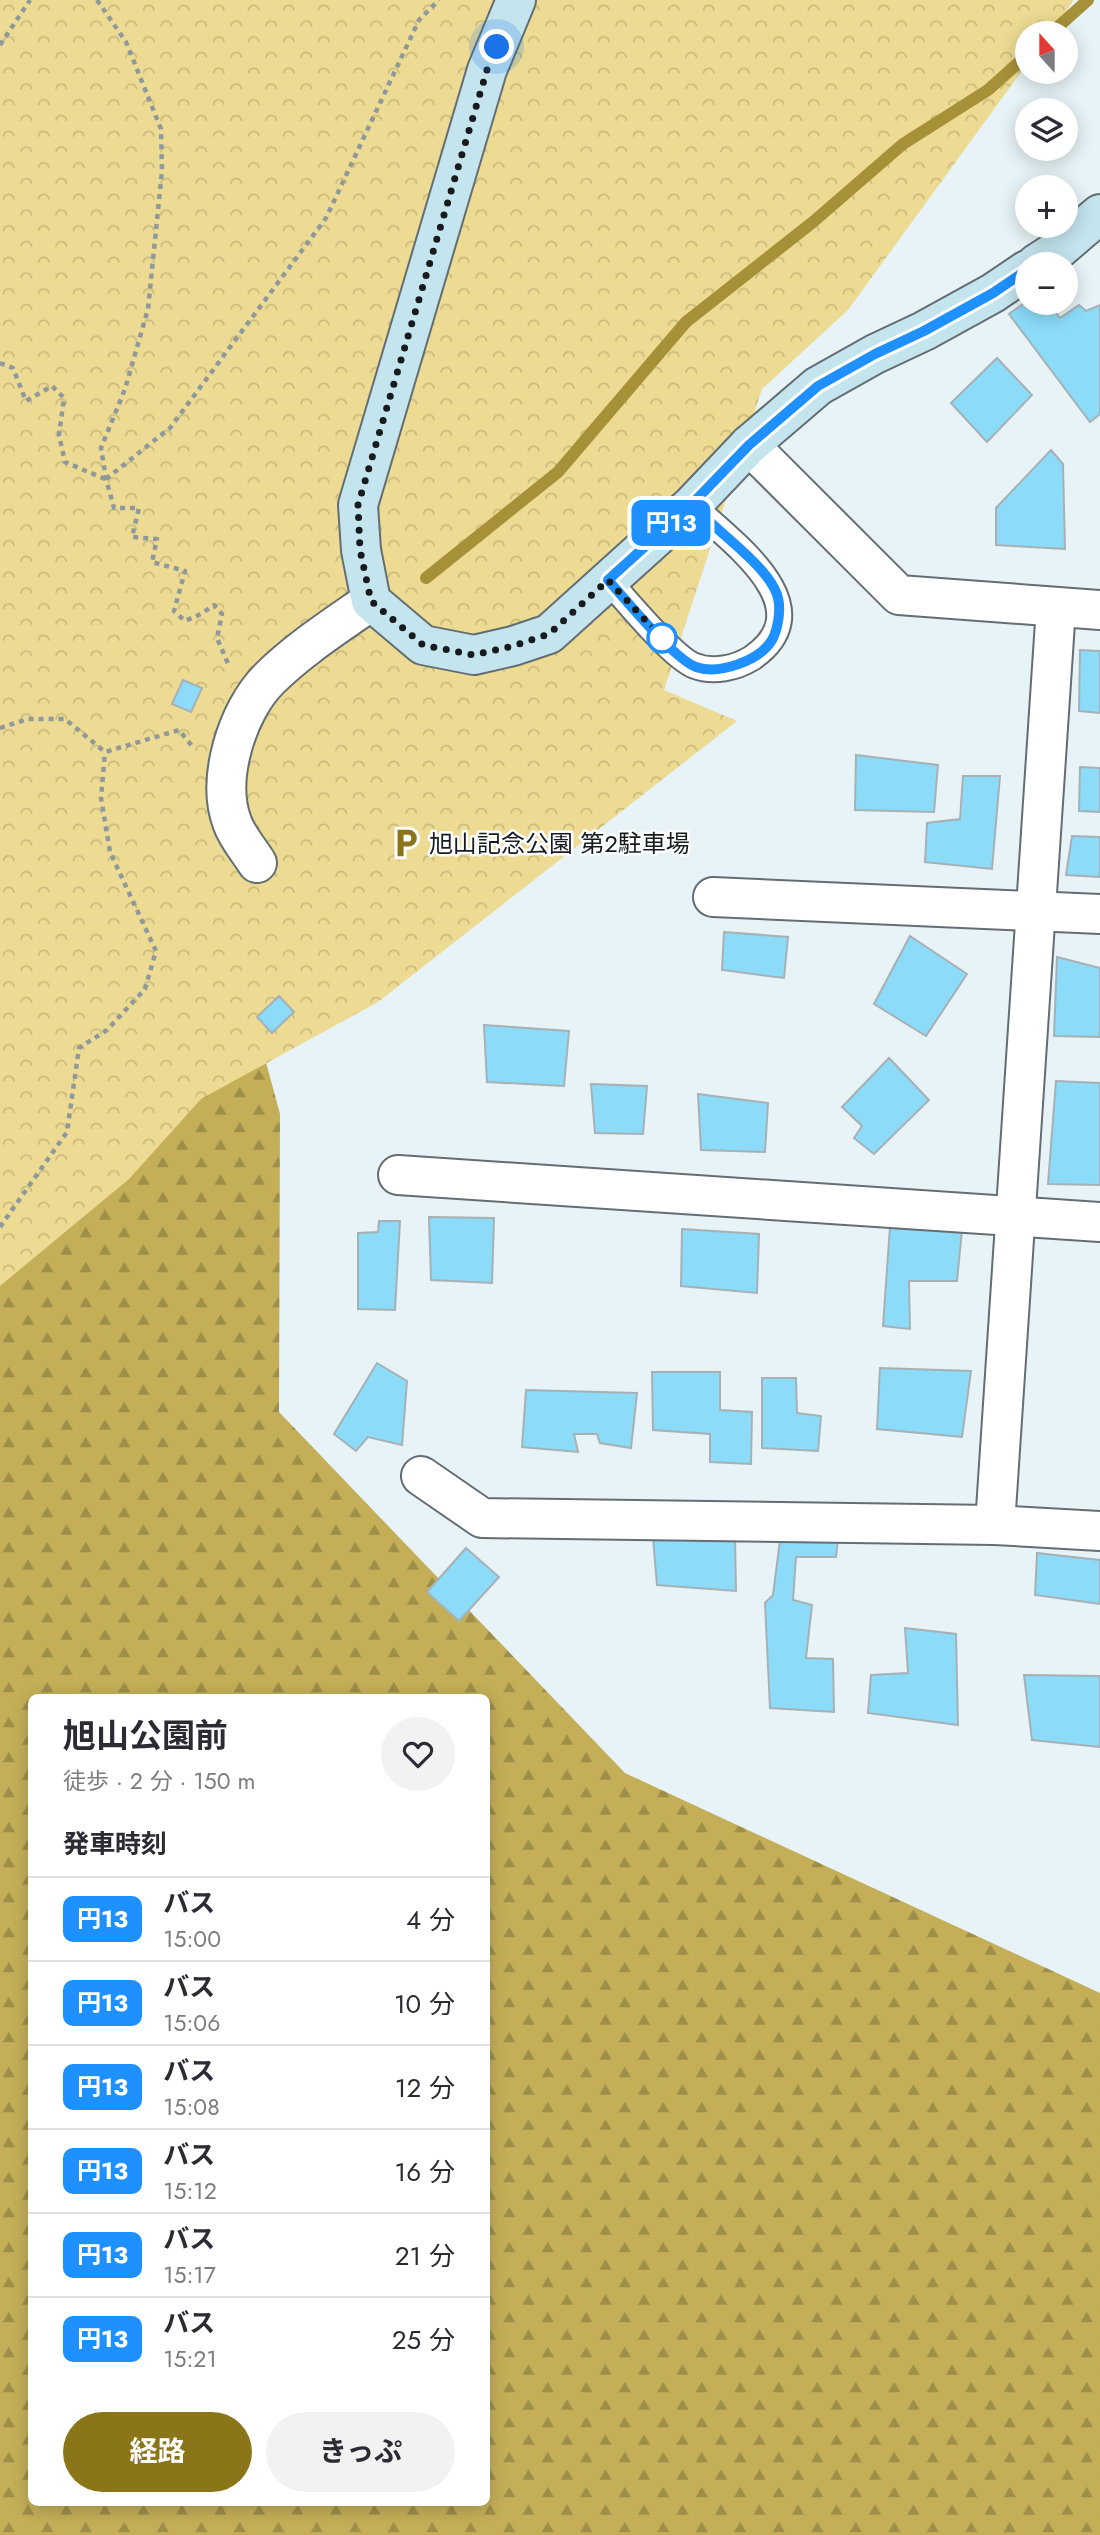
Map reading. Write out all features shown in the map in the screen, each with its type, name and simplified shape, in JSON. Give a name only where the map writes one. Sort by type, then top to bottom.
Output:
[{"type":"street","points":[[516,0],[487,70],[358,505],[360,550],[371,601],[423,645],[474,655],[549,634],[691,505],[749,445],[818,386],[875,354],[924,331],[1015,278]]},
{"type":"street","points":[[1055,252],[1100,214]]},
{"type":"street","points":[[749,445],[899,595],[1100,610]]},
{"type":"street","points":[[257,863],[232,825],[225,798],[227,769],[235,739],[248,708],[268,680],[371,601]]},
{"type":"street","points":[[995,1525],[1056,607]]},
{"type":"street","points":[[713,897],[1100,914]]},
{"type":"street","points":[[398,1175],[1100,1222]]},
{"type":"street","points":[[421,1476],[482,1518],[995,1525],[1100,1531]]},
{"type":"lane","points":[[608,580],[678,655],[696,667],[724,670],[750,659],[765,647],[772,640],[778,620],[778,597],[766,575],[691,505]]},
{"type":"path","points":[[0,45],[30,0]]},
{"type":"path","points":[[97,0],[126,42],[161,129],[162,171],[148,309],[125,389],[102,448],[106,479],[114,508],[139,508],[132,537],[157,539],[152,562],[185,571],[174,611],[185,621],[214,605],[222,614],[217,638],[233,675]]},
{"type":"path","points":[[106,479],[170,428],[326,218],[419,20],[439,0]]},
{"type":"path","points":[[0,362],[13,368],[26,401],[52,386],[64,398],[59,435],[65,462],[106,479]]},
{"type":"path","points":[[0,728],[28,719],[65,719],[105,752]]},
{"type":"path","points":[[105,752],[179,730],[193,747],[203,745]]},
{"type":"path","points":[[0,1227],[67,1132],[79,1048],[107,1030],[145,989],[156,951],[110,852],[102,798],[105,752]]},
{"type":"green space","points":[[0,0],[1074,0],[1059,21],[1015,21],[1015,80],[848,310],[762,389],[664,690],[737,721],[378,1002],[201,1099],[129,1179],[0,1286]]},
{"type":"green space","points":[[0,522],[170,708],[280,1114],[279,1412],[625,1773],[1100,1993],[1100,2535],[0,2535]]},
{"type":"building","points":[[1079,305],[1086,311],[1100,305],[1100,414],[1090,422],[1009,314],[1015,310],[1015,315],[1058,315],[1060,318],[1064,315],[1078,315]]},
{"type":"building","points":[[997,358],[1032,395],[987,442],[951,403]]},
{"type":"building","points":[[1051,450],[1063,464],[1065,549],[996,545],[996,508]]},
{"type":"building","points":[[1080,650],[1100,651],[1100,713],[1079,711]]},
{"type":"building","points":[[183,680],[202,688],[191,712],[172,704]]},
{"type":"building","points":[[856,755],[938,765],[934,812],[855,810]]},
{"type":"building","points":[[1080,767],[1100,768],[1100,812],[1079,811]]},
{"type":"building","points":[[963,776],[1000,776],[992,869],[925,862],[927,823],[960,819]]},
{"type":"building","points":[[1072,836],[1100,837],[1100,877],[1066,875]]},
{"type":"building","points":[[724,932],[788,937],[784,978],[722,970]]},
{"type":"building","points":[[910,936],[967,974],[926,1036],[874,1004]]},
{"type":"building","points":[[1057,957],[1100,968],[1100,1037],[1054,1036]]},
{"type":"building","points":[[279,996],[294,1012],[272,1033],[257,1017]]},
{"type":"building","points":[[484,1025],[569,1031],[564,1086],[487,1082]]},
{"type":"building","points":[[889,1058],[929,1100],[874,1154],[854,1138],[862,1126],[842,1107]]},
{"type":"building","points":[[1056,1081],[1100,1083],[1100,1185],[1048,1184]]},
{"type":"building","points":[[591,1084],[647,1086],[643,1134],[595,1133]]},
{"type":"building","points":[[698,1094],[768,1103],[765,1152],[701,1150]]},
{"type":"building","points":[[429,1217],[494,1218],[492,1283],[431,1280]]},
{"type":"building","points":[[379,1221],[400,1221],[395,1310],[358,1309],[358,1233],[378,1232]]},
{"type":"building","points":[[890,1227],[962,1230],[957,1281],[909,1281],[910,1329],[883,1326]]},
{"type":"building","points":[[682,1229],[759,1234],[757,1293],[681,1286]]},
{"type":"building","points":[[377,1363],[407,1381],[402,1445],[368,1437],[356,1451],[334,1434]]},
{"type":"building","points":[[880,1368],[971,1371],[962,1437],[877,1429]]},
{"type":"building","points":[[652,1372],[720,1372],[720,1410],[752,1412],[751,1464],[710,1462],[710,1434],[653,1430]]},
{"type":"building","points":[[762,1378],[796,1378],[797,1413],[821,1416],[818,1451],[762,1448]]},
{"type":"building","points":[[526,1390],[637,1393],[631,1448],[600,1443],[597,1434],[574,1434],[578,1452],[522,1447]]},
{"type":"building","points":[[839,1529],[836,1557],[796,1557],[793,1600],[812,1605],[806,1658],[833,1659],[834,1712],[770,1708],[765,1603],[773,1595],[781,1532]]},
{"type":"building","points":[[653,1538],[735,1538],[736,1591],[657,1585]]},
{"type":"building","points":[[466,1548],[499,1577],[459,1621],[427,1592]]},
{"type":"building","points":[[1037,1553],[1100,1560],[1100,1604],[1035,1595]]},
{"type":"building","points":[[905,1628],[956,1634],[958,1725],[868,1713],[871,1675],[908,1673]]},
{"type":"building","points":[[1024,1675],[1100,1676],[1100,1747],[1032,1740]]},
{"type":"waterway","points":[[1064,21],[1088,0]]},
{"type":"waterway","points":[[426,578],[558,472],[686,322],[813,222],[903,144],[988,90],[1015,66]]},
{"type":"bus line","name":"円13","points":[[710,522],[766,575],[778,597],[778,620],[772,640],[750,659],[724,670],[696,667],[678,655],[608,580],[691,505],[749,445],[818,386],[875,354],[924,331],[1015,278]]},
{"type":"place","name":"旭山記念公園 第2駐車場","points":[[406,843]]},
{"type":"route","points":[[497,47],[487,70],[431,254],[358,505],[360,550],[371,601],[423,645],[474,655],[549,634],[608,580],[662,638]]}]
